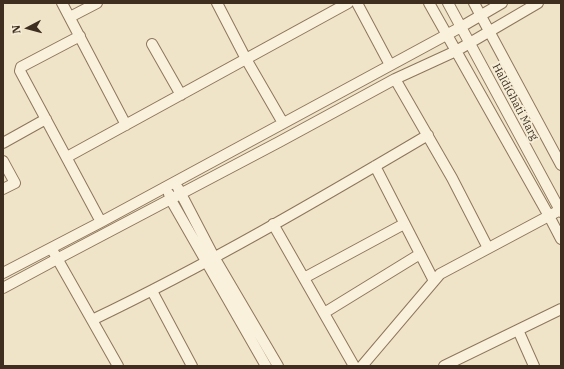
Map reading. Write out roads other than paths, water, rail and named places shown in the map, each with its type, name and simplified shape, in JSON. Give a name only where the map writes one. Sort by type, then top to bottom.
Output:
[{"type":"street","points":[[62,3],[126,125]]},
{"type":"street","points":[[70,17],[97,3]]},
{"type":"street","points":[[217,3],[246,59],[283,123]]},
{"type":"street","points":[[67,158],[348,3]]},
{"type":"street","points":[[357,3],[390,65]]},
{"type":"street","points":[[429,3],[561,239]]},
{"type":"street","name":"HaldiGhati Marg","points":[[448,3],[560,211]]},
{"type":"street","name":"HaldiGhati Marg","points":[[474,3],[561,165]]},
{"type":"street","points":[[3,273],[101,222],[461,27],[501,3]]},
{"type":"street","points":[[3,288],[57,258],[171,200],[180,193],[279,142],[395,79],[456,51],[538,3]]},
{"type":"street","points":[[80,36],[21,67],[20,71],[101,222]]},
{"type":"street","points":[[152,44],[181,95]]},
{"type":"street","points":[[395,79],[428,135],[488,248]]},
{"type":"street","points":[[3,143],[46,119]]},
{"type":"street","points":[[92,320],[152,291],[273,224],[428,135]]},
{"type":"street","points":[[3,160],[15,182],[3,189]]},
{"type":"street","points":[[375,166],[434,281]]},
{"type":"street","points":[[170,184],[180,193],[210,259],[266,366]]},
{"type":"street","points":[[170,184],[171,200],[278,366]]},
{"type":"street","points":[[362,366],[440,274],[560,211]]},
{"type":"street","points":[[273,224],[354,366]]},
{"type":"street","points":[[304,278],[404,224]]},
{"type":"street","points":[[52,248],[118,366]]},
{"type":"street","points":[[324,313],[420,254]]},
{"type":"street","points":[[152,291],[192,366]]},
{"type":"street","points":[[444,366],[561,308]]},
{"type":"street","points":[[518,330],[534,366]]}]
